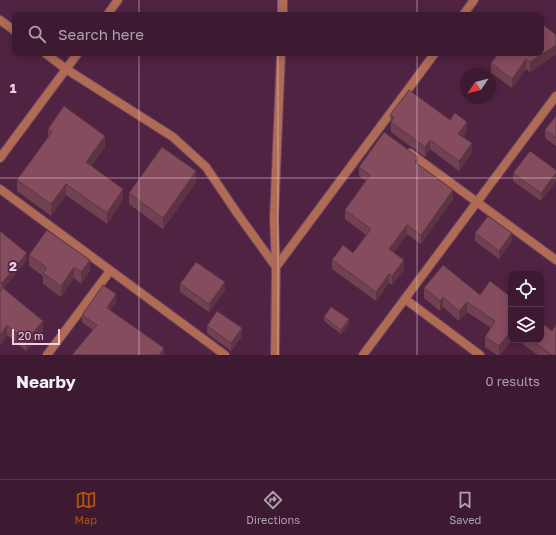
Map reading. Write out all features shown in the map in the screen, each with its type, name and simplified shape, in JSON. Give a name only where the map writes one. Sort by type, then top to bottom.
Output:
[{"type":"street","points":[[109,12],[118,0]]},
{"type":"street","points":[[283,0],[283,12]]},
{"type":"street","points":[[465,12],[474,0]]},
{"type":"street","points":[[0,20],[12,29]]},
{"type":"street","points":[[49,56],[66,69],[173,137],[206,167],[236,213],[276,267]]},
{"type":"street","points":[[0,158],[76,56]]},
{"type":"street","points":[[275,355],[276,267],[274,219],[281,56]]},
{"type":"street","points":[[276,267],[382,132],[433,56]]},
{"type":"street","points":[[363,355],[556,96]]},
{"type":"street","points":[[403,148],[556,260]]},
{"type":"street","points":[[0,189],[110,270],[216,352],[225,355]]},
{"type":"street","points":[[47,355],[110,270]]},
{"type":"street","points":[[405,299],[480,355]]},
{"type":"building","points":[[544,25],[556,35],[556,45],[544,53]]},
{"type":"building","points":[[497,56],[539,56],[530,62],[526,59],[512,79],[491,63]]},
{"type":"building","points":[[409,90],[450,120],[455,113],[467,122],[458,134],[472,143],[459,161],[430,140],[425,147],[391,122],[394,118],[390,115]]},
{"type":"building","points":[[64,106],[105,136],[86,162],[123,189],[107,213],[66,184],[51,204],[17,180],[52,132],[48,129]]},
{"type":"building","points":[[556,116],[556,138],[545,130]]},
{"type":"building","points":[[384,132],[418,157],[415,162],[453,190],[421,235],[407,225],[389,249],[404,260],[392,276],[389,274],[376,292],[332,260],[343,245],[353,253],[371,229],[345,210],[370,175],[359,167]]},
{"type":"building","points":[[162,147],[196,171],[163,218],[129,193]]},
{"type":"building","points":[[530,151],[556,170],[556,173],[541,193],[513,173]]},
{"type":"building","points":[[488,216],[512,233],[499,251],[475,233]]},
{"type":"building","points":[[47,230],[90,260],[81,272],[74,267],[61,286],[43,273],[47,268],[29,255]]},
{"type":"building","points":[[0,231],[27,253],[2,283],[0,282]]},
{"type":"building","points":[[196,262],[225,282],[209,304],[180,284]]},
{"type":"building","points":[[443,265],[480,295],[490,281],[508,295],[508,335],[499,346],[485,337],[495,321],[467,302],[459,311],[443,297],[440,301],[424,288]]},
{"type":"building","points":[[103,285],[116,294],[107,308],[164,348],[159,355],[72,355],[97,325],[82,315]]},
{"type":"building","points":[[3,288],[43,321],[26,341],[7,325],[0,336],[0,291]]},
{"type":"building","points":[[331,307],[349,319],[341,330],[324,317]]},
{"type":"building","points":[[217,311],[242,328],[231,343],[207,326]]},
{"type":"building","points":[[544,324],[552,331],[556,325],[556,355],[552,355],[535,343],[544,343]]}]
